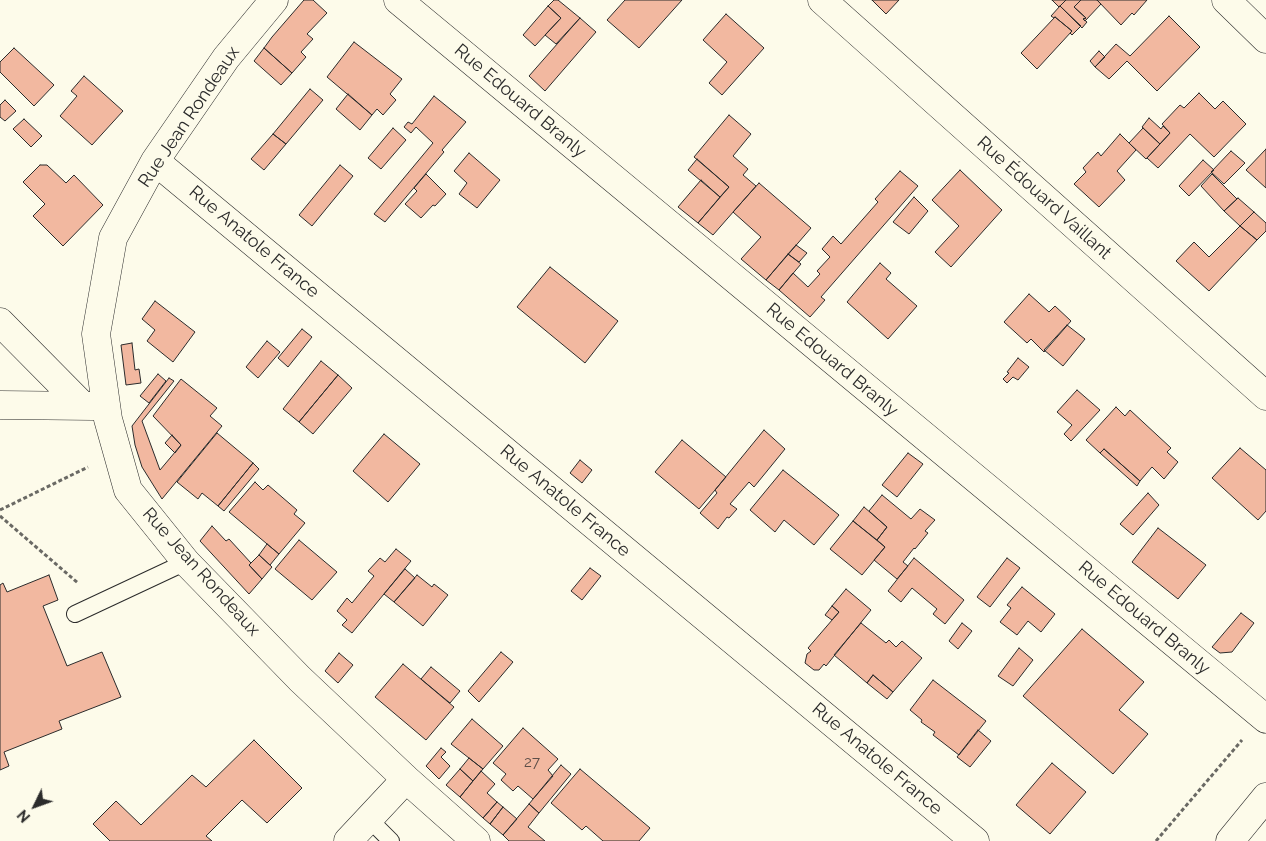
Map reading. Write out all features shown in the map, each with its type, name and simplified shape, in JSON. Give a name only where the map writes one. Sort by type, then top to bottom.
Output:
[{"type":"street","name":"Rue Jean Rondeaux","points":[[274,0],[226,58],[155,161],[113,238],[96,334],[95,406],[108,419],[128,490],[186,562],[300,679],[406,779],[476,841]]},
{"type":"street","name":"Rue Edouard Branly","points":[[398,0],[1264,718]]},
{"type":"street","name":"Rue Édouard Vaillant","points":[[822,0],[1266,396]]},
{"type":"street","points":[[1226,0],[1266,39]]},
{"type":"street","name":"Rue Anatole France","points":[[155,161],[975,841]]},
{"type":"street","points":[[0,322],[95,406]]},
{"type":"street","points":[[0,405],[95,406]]},
{"type":"street","points":[[348,841],[406,779]]},
{"type":"street","points":[[1230,841],[1266,797]]},
{"type":"lane","points":[[76,614],[186,562]]},
{"type":"lane","points":[[369,819],[391,841]]},
{"type":"path","points":[[0,510],[117,452]]},
{"type":"path","points":[[0,516],[101,602]]},
{"type":"path","points":[[1156,841],[1264,718]]},
{"type":"building","points":[[304,0],[313,0],[327,13],[307,34],[313,39],[301,52],[306,57],[292,73],[264,48]]},
{"type":"building","points":[[554,0],[558,0],[580,18],[556,44],[545,35],[561,18],[548,6]]},
{"type":"building","points":[[625,0],[682,0],[639,48],[607,20]]},
{"type":"building","points":[[872,0],[899,0],[886,14]]},
{"type":"building","points":[[1052,0],[1066,0],[1059,7]]},
{"type":"building","points":[[1066,0],[1081,0],[1074,7],[1086,18],[1083,19],[1087,22],[1082,28],[1060,6]]},
{"type":"building","points":[[1081,0],[1097,0],[1101,4],[1085,21],[1083,19],[1086,18],[1074,7]]},
{"type":"building","points":[[1097,0],[1147,0],[1134,15],[1132,13],[1121,25]]},
{"type":"building","points":[[548,6],[561,18],[535,46],[523,35]]},
{"type":"building","points":[[1060,6],[1081,26],[1072,35],[1070,33],[1072,31],[1055,17],[1051,16]]},
{"type":"building","points":[[726,14],[764,48],[722,95],[709,83],[727,62],[703,40]]},
{"type":"building","points":[[1169,16],[1200,47],[1157,91],[1127,61],[1109,79],[1095,67],[1116,44],[1130,56]]},
{"type":"building","points":[[1055,17],[1072,31],[1037,69],[1021,53]]},
{"type":"building","points":[[580,18],[596,32],[545,91],[529,76]]},
{"type":"building","points":[[354,42],[402,79],[390,94],[396,100],[383,115],[377,109],[372,115],[327,77]]},
{"type":"building","points":[[14,48],[54,85],[34,106],[0,72],[0,62]]},
{"type":"building","points":[[264,48],[292,73],[281,85],[254,61]]},
{"type":"building","points":[[1099,51],[1105,57],[1095,67],[1090,61]]},
{"type":"building","points":[[84,76],[123,111],[92,145],[60,116],[77,96],[71,91]]},
{"type":"building","points":[[310,89],[323,100],[286,144],[273,134]]},
{"type":"building","points":[[1199,93],[1215,109],[1223,101],[1246,124],[1214,157],[1190,134],[1158,168],[1147,158],[1170,133],[1162,124],[1180,105],[1184,108]]},
{"type":"building","points":[[348,94],[372,115],[360,130],[336,109]]},
{"type":"building","points":[[434,96],[466,122],[442,150],[444,152],[385,222],[374,214],[433,143],[416,127],[411,133],[404,127],[408,122],[412,124]]},
{"type":"building","points":[[5,100],[16,111],[5,121],[0,117],[0,105]]},
{"type":"building","points":[[729,115],[751,134],[733,156],[748,169],[743,175],[756,186],[713,235],[698,223],[729,187],[694,157]]},
{"type":"building","points":[[1149,118],[1161,129],[1163,126],[1170,133],[1160,144],[1142,127]]},
{"type":"building","points":[[24,119],[42,136],[31,147],[13,129]]},
{"type":"building","points":[[393,128],[406,140],[381,169],[368,158]]},
{"type":"building","points":[[1143,128],[1160,144],[1146,159],[1129,143]]},
{"type":"building","points":[[273,134],[286,144],[264,170],[251,159]]},
{"type":"building","points":[[1120,134],[1136,150],[1117,171],[1125,180],[1099,207],[1074,184],[1086,172],[1083,168],[1098,152],[1101,156]]},
{"type":"building","points":[[1266,149],[1266,188],[1246,170]]},
{"type":"building","points":[[1231,151],[1245,163],[1224,184],[1211,172]]},
{"type":"building","points":[[469,153],[500,180],[477,208],[459,194],[467,183],[454,171]]},
{"type":"building","points":[[697,159],[729,187],[720,197],[688,170]]},
{"type":"building","points":[[1203,160],[1214,170],[1189,196],[1179,186]]},
{"type":"building","points":[[40,165],[47,165],[66,183],[74,175],[103,205],[63,246],[33,216],[45,204],[23,182]]},
{"type":"building","points":[[340,165],[353,176],[312,226],[299,215]]},
{"type":"building","points":[[960,170],[1002,210],[951,267],[935,252],[959,226],[932,200]]},
{"type":"building","points":[[900,171],[918,186],[821,297],[825,300],[810,317],[779,290],[793,273],[808,287],[820,274],[817,271],[830,257],[822,249],[833,236],[841,244],[878,202],[875,199]]},
{"type":"building","points":[[426,174],[446,194],[421,218],[405,204],[417,191],[414,188]]},
{"type":"building","points":[[1212,174],[1237,199],[1224,211],[1201,186]]},
{"type":"building","points":[[701,180],[720,197],[698,223],[678,207]]},
{"type":"building","points":[[759,183],[811,228],[766,280],[741,259],[761,237],[733,212]]},
{"type":"building","points":[[914,197],[928,211],[909,234],[893,222]]},
{"type":"building","points":[[1238,198],[1254,212],[1240,226],[1224,211]]},
{"type":"building","points":[[1254,212],[1266,223],[1266,231],[1257,240],[1240,226]]},
{"type":"building","points":[[1240,226],[1257,240],[1209,291],[1176,261],[1194,242],[1209,257]]},
{"type":"building","points":[[796,245],[807,253],[799,262],[788,254]]},
{"type":"building","points":[[788,254],[801,264],[779,290],[766,280]]},
{"type":"building","points":[[880,263],[891,273],[886,279],[917,306],[888,339],[847,302]]},
{"type":"building","points":[[550,267],[618,321],[585,363],[517,307]]},
{"type":"building","points":[[1029,294],[1049,312],[1055,306],[1071,321],[1044,352],[1031,339],[1027,343],[1004,322]]},
{"type":"building","points":[[155,301],[195,332],[173,362],[147,341],[155,330],[142,319]]},
{"type":"building","points":[[1067,325],[1085,339],[1063,366],[1044,350]]},
{"type":"building","points":[[302,329],[312,337],[288,367],[278,358]]},
{"type":"building","points":[[267,341],[280,352],[258,378],[246,367]]},
{"type":"building","points":[[132,343],[135,370],[139,369],[141,383],[126,385],[121,345]]},
{"type":"building","points":[[1018,358],[1029,367],[1018,380],[1013,377],[1007,383],[1003,379]]},
{"type":"building","points":[[321,361],[338,375],[299,422],[283,409]]},
{"type":"building","points":[[158,374],[166,381],[149,403],[140,396]]},
{"type":"building","points":[[338,375],[352,388],[313,434],[299,422]]},
{"type":"building","points":[[169,378],[174,381],[142,421],[160,470],[181,445],[153,416],[181,379],[217,408],[210,416],[222,426],[162,499],[142,467],[135,445],[132,426]]},
{"type":"building","points":[[1077,390],[1100,410],[1071,441],[1064,434],[1072,425],[1057,412]]},
{"type":"building","points":[[1116,407],[1125,416],[1130,410],[1171,448],[1167,452],[1178,462],[1164,479],[1152,467],[1140,481],[1104,449],[1100,453],[1086,440]]},
{"type":"building","points":[[764,430],[785,449],[754,487],[749,482],[730,504],[737,509],[729,518],[727,517],[718,529],[700,513],[717,493],[715,490]]},
{"type":"building","points":[[217,433],[253,463],[218,506],[202,493],[198,499],[177,482]]},
{"type":"building","points":[[384,434],[420,464],[388,502],[353,471]]},
{"type":"building","points":[[172,435],[181,445],[175,453],[165,443]]},
{"type":"building","points":[[682,440],[726,477],[699,509],[655,472]]},
{"type":"building","points":[[1240,448],[1266,470],[1266,511],[1258,520],[1212,478]]},
{"type":"building","points":[[1104,449],[1140,481],[1137,486],[1100,453]]},
{"type":"building","points":[[908,453],[923,464],[897,497],[882,485]]},
{"type":"building","points":[[580,460],[592,470],[582,483],[570,473]]},
{"type":"building","points":[[253,463],[259,469],[224,511],[218,506]]},
{"type":"building","points":[[783,470],[839,515],[814,545],[784,520],[775,532],[750,510]]},
{"type":"building","points":[[255,482],[263,490],[268,485],[297,510],[294,514],[305,523],[279,554],[229,512]]},
{"type":"building","points":[[1148,493],[1159,505],[1133,535],[1120,524]]},
{"type":"building","points":[[882,495],[911,519],[920,509],[935,520],[925,531],[928,533],[903,562],[908,566],[897,579],[874,560],[885,547],[877,540],[887,527],[869,511]]},
{"type":"building","points":[[864,507],[887,527],[877,540],[853,521]]},
{"type":"building","points":[[853,521],[885,547],[862,575],[830,549]]},
{"type":"building","points":[[212,526],[226,541],[229,539],[251,563],[249,565],[262,579],[249,594],[200,541]]},
{"type":"building","points":[[1158,528],[1206,565],[1178,599],[1132,562]]},
{"type":"building","points":[[299,540],[337,572],[312,600],[275,569]]},
{"type":"building","points":[[267,544],[279,554],[270,565],[259,555]]},
{"type":"building","points":[[396,549],[411,561],[352,633],[342,625],[347,620],[337,611],[347,598],[352,603],[374,576],[368,571],[380,558],[385,562]]},
{"type":"building","points":[[259,555],[272,567],[262,579],[249,565]]},
{"type":"building","points":[[914,558],[964,600],[945,624],[933,614],[937,609],[912,588],[901,602],[888,591]]},
{"type":"building","points":[[1007,558],[1020,568],[990,607],[977,597]]},
{"type":"building","points":[[590,568],[601,576],[582,600],[571,591]]},
{"type":"building","points":[[405,569],[415,578],[394,602],[384,594]]},
{"type":"building","points":[[49,575],[58,600],[43,606],[67,666],[102,652],[121,697],[59,721],[62,729],[4,752],[9,766],[0,770],[0,585],[3,583],[7,592]]},
{"type":"building","points":[[417,575],[432,587],[434,584],[448,595],[423,626],[394,602]]},
{"type":"building","points":[[1022,587],[1055,614],[1041,632],[1028,621],[1017,635],[1000,622],[1011,608],[1007,605]]},
{"type":"building","points":[[846,589],[871,610],[826,666],[824,664],[819,670],[814,670],[805,663],[807,654],[811,651],[808,648],[839,612],[832,606]]},
{"type":"building","points":[[832,606],[839,612],[832,620],[825,615]]},
{"type":"building","points":[[1241,613],[1254,623],[1232,652],[1220,653],[1212,647]]},
{"type":"building","points":[[861,623],[886,643],[889,640],[896,647],[902,641],[922,658],[893,692],[873,675],[867,683],[834,655]]},
{"type":"building","points":[[962,623],[972,631],[958,649],[949,641]]},
{"type":"building","points":[[1082,629],[1144,682],[1119,710],[1148,734],[1113,774],[1023,696]]},
{"type":"building","points":[[1019,648],[1033,660],[1013,686],[998,676]]},
{"type":"building","points":[[501,652],[513,662],[479,702],[468,691]]},
{"type":"building","points":[[339,653],[353,665],[338,683],[325,671]]},
{"type":"building","points":[[403,664],[454,707],[426,740],[375,697]]},
{"type":"building","points":[[431,667],[460,691],[450,703],[421,679]]},
{"type":"building","points":[[873,675],[893,692],[887,699],[867,683]]},
{"type":"building","points":[[933,680],[986,721],[959,755],[933,735],[935,732],[921,722],[922,720],[910,710]]},
{"type":"building","points":[[472,719],[503,746],[483,769],[451,744]]},
{"type":"building","points":[[523,728],[558,759],[548,770],[553,776],[533,799],[518,786],[513,791],[501,780],[506,774],[493,763]]},
{"type":"building","points":[[978,730],[991,741],[970,767],[957,757]]},
{"type":"building","points":[[254,740],[302,788],[267,823],[242,800],[206,836],[212,841],[110,841],[93,824],[116,801],[141,825],[192,775],[206,787]]},
{"type":"building","points":[[441,748],[446,752],[441,757],[450,766],[439,779],[426,766]]},
{"type":"building","points":[[469,758],[483,769],[473,781],[460,769]]},
{"type":"building","points":[[1052,763],[1086,792],[1050,834],[1016,805]]},
{"type":"building","points":[[561,765],[571,774],[539,813],[529,804]]},
{"type":"building","points":[[460,769],[473,781],[460,797],[446,785]]},
{"type":"building","points":[[580,769],[650,828],[639,841],[603,841],[586,826],[582,830],[551,803]]},
{"type":"building","points":[[481,771],[495,784],[487,793],[497,802],[483,818],[460,797]]},
{"type":"building","points":[[497,802],[503,807],[490,824],[483,818]]},
{"type":"building","points":[[529,804],[539,813],[528,827],[545,841],[509,841],[503,835]]},
{"type":"building","points":[[503,807],[517,819],[503,835],[490,824]]}]
